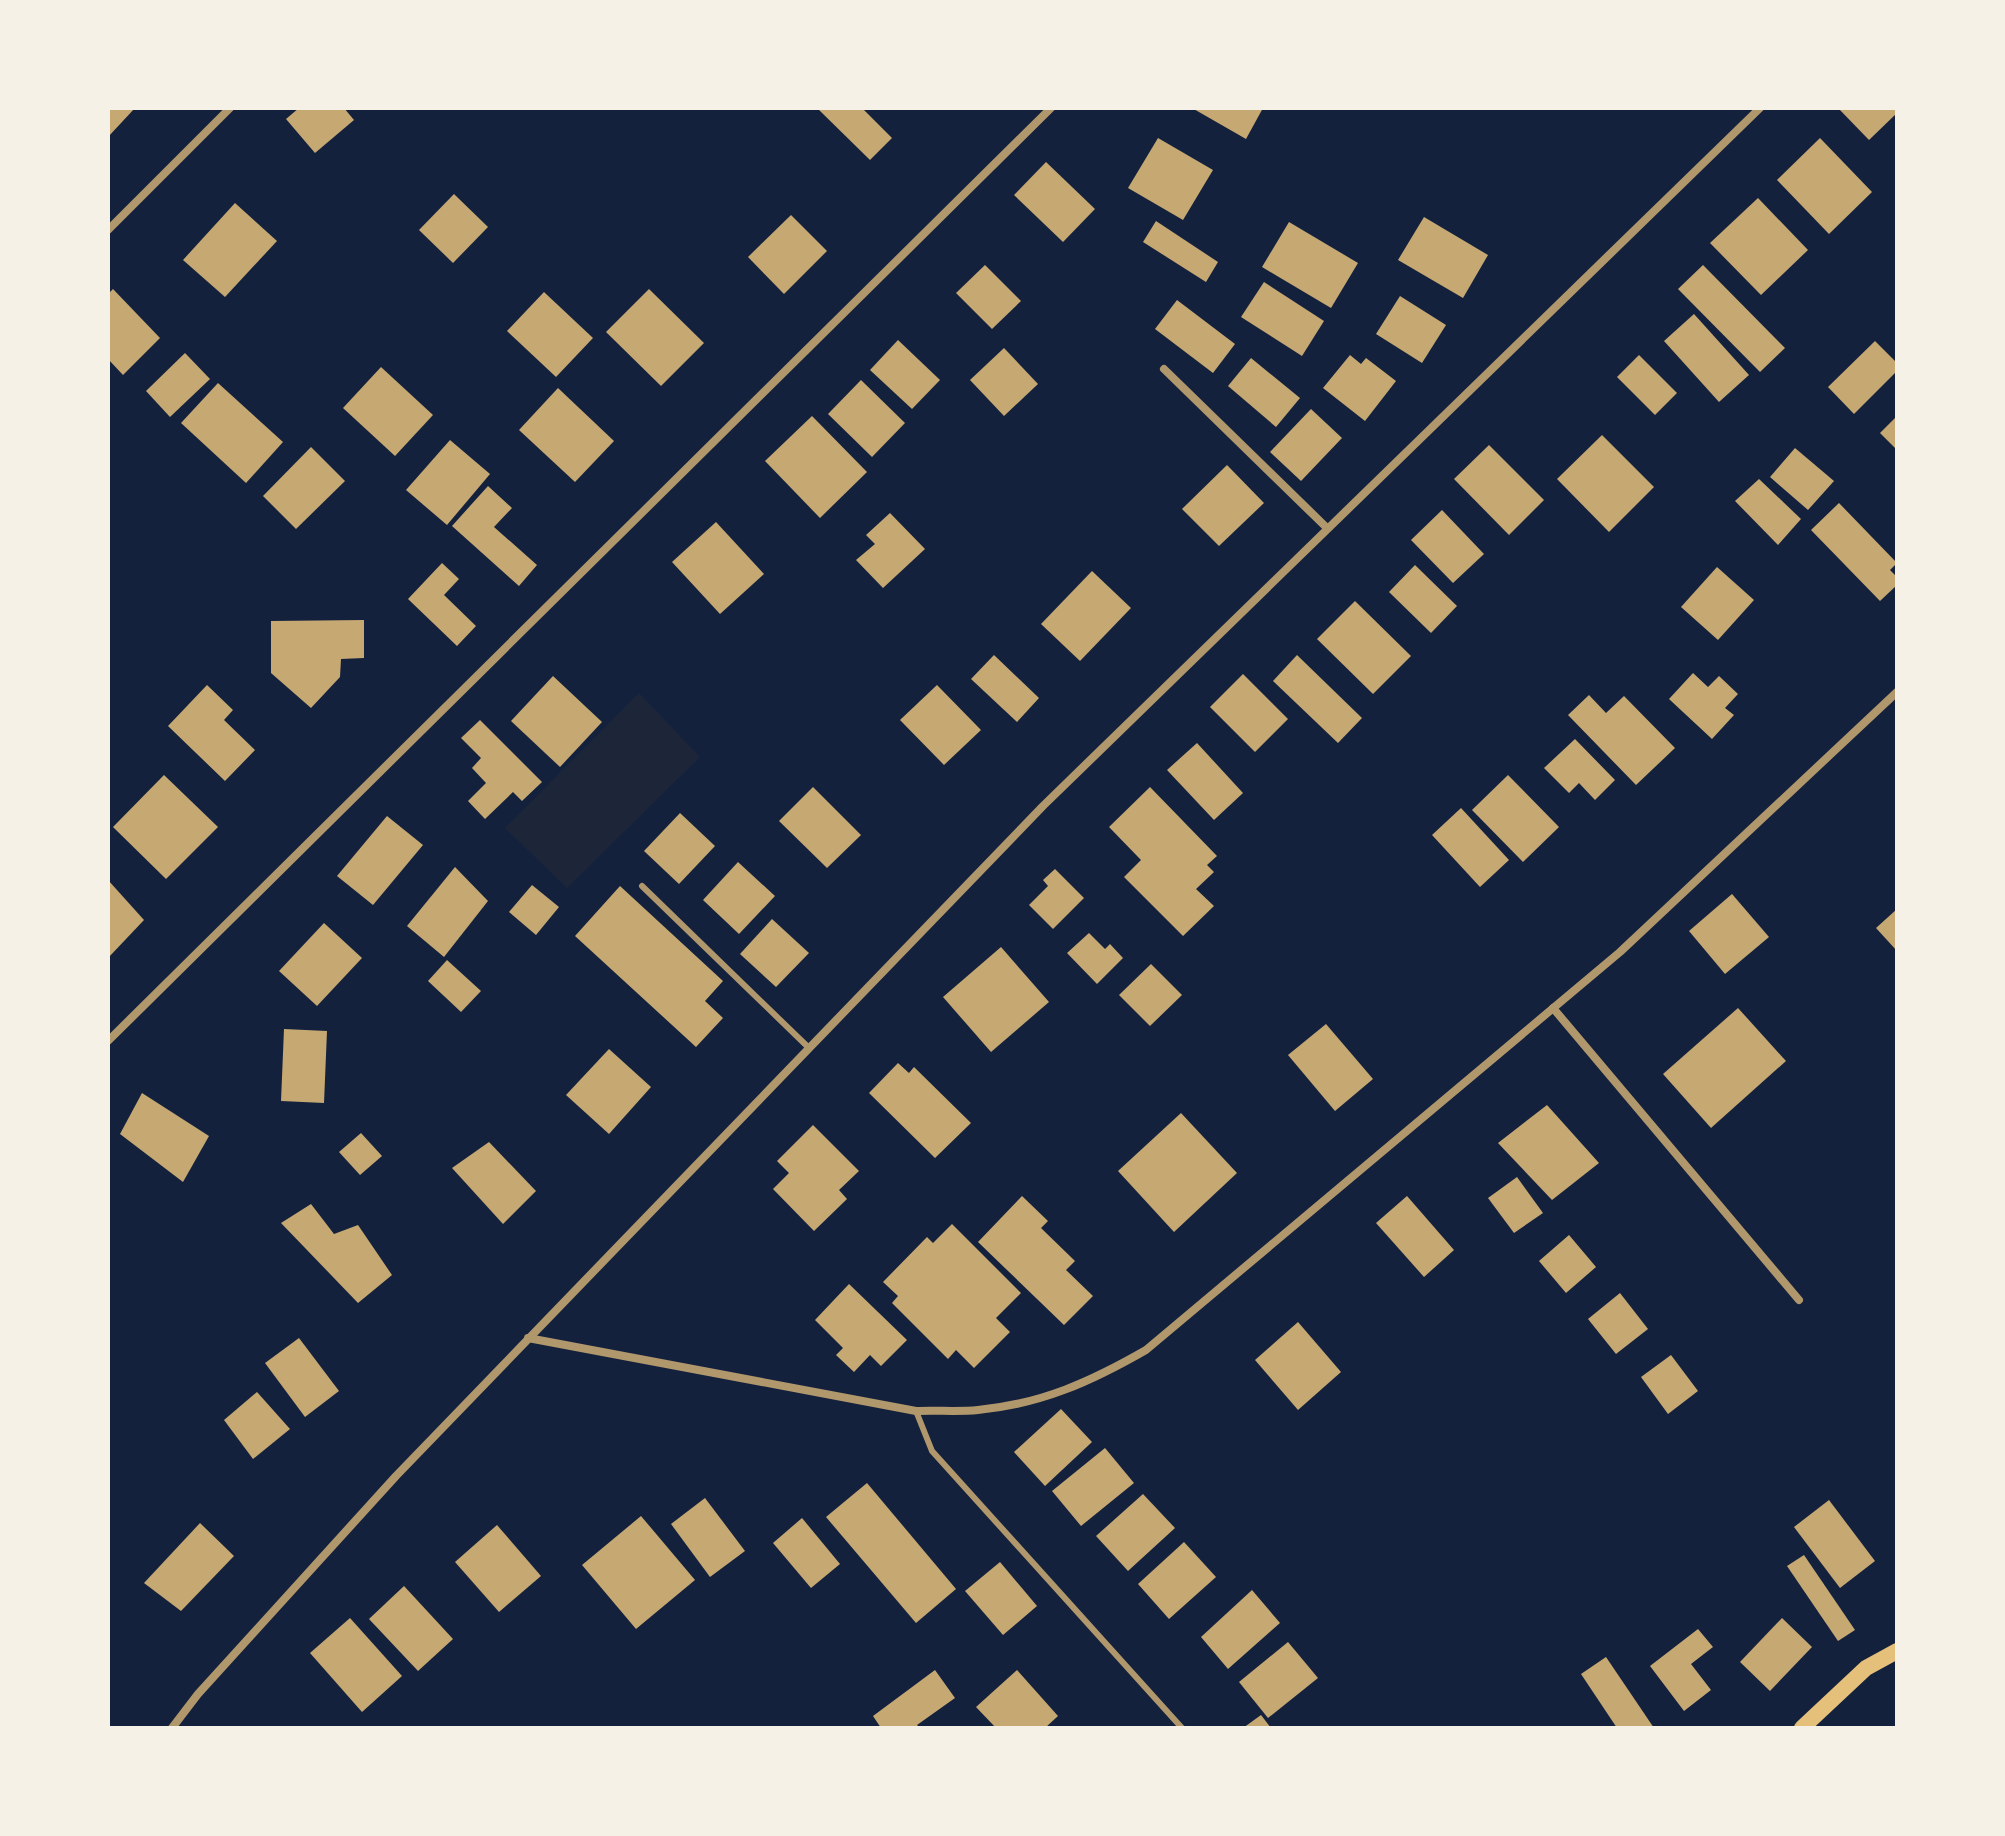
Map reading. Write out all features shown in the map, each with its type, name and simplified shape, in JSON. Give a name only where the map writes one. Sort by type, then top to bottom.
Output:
[{"type":"main road","points":[[1802,1728],[1866,1668],[1897,1651]]},
{"type":"street","points":[[108,230],[230,108]]},
{"type":"street","points":[[108,1041],[1051,108]]},
{"type":"street","points":[[172,1728],[198,1694],[356,1519],[1043,806],[1760,108]]},
{"type":"street","points":[[1164,369],[1327,528]]},
{"type":"street","points":[[528,1338],[916,1411],[979,1410],[1053,1395],[1097,1378],[1146,1350],[1620,952],[1897,692]]},
{"type":"street","points":[[1553,1008],[1799,1300]]},
{"type":"lane","points":[[642,886],[808,1047]]},
{"type":"lane","points":[[916,1411],[932,1451],[1182,1728]]},
{"type":"shaded area","points":[[639,693],[700,757],[567,888],[505,828]]},
{"type":"building","points":[[108,108],[135,108],[108,137]]},
{"type":"building","points":[[299,108],[344,108],[354,120],[315,153],[286,119]]},
{"type":"building","points":[[817,108],[862,108],[892,138],[870,160]]},
{"type":"building","points":[[1192,108],[1263,108],[1246,139]]},
{"type":"building","points":[[1838,108],[1897,108],[1897,113],[1869,140]]},
{"type":"building","points":[[1158,138],[1213,170],[1183,220],[1128,188]]},
{"type":"building","points":[[1820,138],[1872,192],[1829,234],[1777,180]]},
{"type":"building","points":[[1046,162],[1095,209],[1063,242],[1014,195]]},
{"type":"building","points":[[454,194],[488,227],[453,263],[419,230]]},
{"type":"building","points":[[1758,198],[1808,250],[1761,295],[1710,243]]},
{"type":"building","points":[[235,203],[277,241],[225,297],[183,260]]},
{"type":"building","points":[[791,215],[827,251],[784,294],[748,257]]},
{"type":"building","points":[[1424,217],[1488,255],[1463,298],[1398,260]]},
{"type":"building","points":[[1156,221],[1218,262],[1206,282],[1143,242]]},
{"type":"building","points":[[1289,222],[1358,263],[1331,308],[1262,267]]},
{"type":"building","points":[[985,265],[1021,301],[992,329],[956,293]]},
{"type":"building","points":[[1703,265],[1785,348],[1760,372],[1678,289]]},
{"type":"building","points":[[1264,282],[1324,321],[1302,356],[1241,317]]},
{"type":"building","points":[[113,289],[160,338],[123,375],[108,359],[108,294]]},
{"type":"building","points":[[649,289],[704,343],[661,386],[606,332]]},
{"type":"building","points":[[544,292],[593,338],[556,377],[507,331]]},
{"type":"building","points":[[1400,296],[1446,325],[1422,363],[1376,334]]},
{"type":"building","points":[[1177,300],[1235,344],[1213,373],[1155,329]]},
{"type":"building","points":[[1694,314],[1749,375],[1719,402],[1664,341]]},
{"type":"building","points":[[898,340],[940,380],[912,409],[870,370]]},
{"type":"building","points":[[1875,341],[1897,363],[1897,371],[1854,414],[1828,387]]},
{"type":"building","points":[[1004,348],[1038,384],[1004,416],[970,380]]},
{"type":"building","points":[[185,353],[210,379],[170,417],[146,391]]},
{"type":"building","points":[[1350,355],[1361,364],[1366,358],[1396,381],[1365,421],[1323,388]]},
{"type":"building","points":[[1639,355],[1677,393],[1655,415],[1617,377]]},
{"type":"building","points":[[1251,358],[1300,398],[1276,427],[1228,386]]},
{"type":"building","points":[[381,367],[433,415],[395,456],[343,408]]},
{"type":"building","points":[[861,380],[905,423],[872,457],[828,414]]},
{"type":"building","points":[[218,383],[283,442],[246,483],[181,423]]},
{"type":"building","points":[[558,388],[614,441],[575,482],[519,430]]},
{"type":"building","points":[[1311,409],[1342,438],[1301,481],[1270,452]]},
{"type":"building","points":[[812,416],[867,472],[820,518],[765,461]]},
{"type":"building","points":[[1897,416],[1897,450],[1880,433]]},
{"type":"building","points":[[1602,435],[1654,487],[1609,532],[1557,479]]},
{"type":"building","points":[[450,440],[490,474],[447,525],[406,490]]},
{"type":"building","points":[[1489,445],[1544,500],[1509,535],[1454,479]]},
{"type":"building","points":[[311,447],[345,481],[296,529],[263,496]]},
{"type":"building","points":[[1795,448],[1834,481],[1808,510],[1770,477]]},
{"type":"building","points":[[1227,465],[1264,503],[1219,546],[1182,509]]},
{"type":"building","points":[[1759,479],[1801,519],[1778,545],[1735,501]]},
{"type":"building","points":[[488,486],[512,508],[494,527],[537,565],[519,586],[452,526]]},
{"type":"building","points":[[1839,503],[1897,563],[1890,570],[1897,577],[1897,585],[1880,601],[1811,530]]},
{"type":"building","points":[[1442,510],[1484,554],[1453,583],[1411,540]]},
{"type":"building","points":[[890,513],[925,549],[883,588],[856,560],[875,544],[866,535]]},
{"type":"building","points":[[716,522],[764,574],[720,614],[672,562]]},
{"type":"building","points":[[442,563],[459,579],[444,595],[476,626],[457,646],[408,599]]},
{"type":"building","points":[[1415,565],[1457,606],[1431,633],[1389,592]]},
{"type":"building","points":[[1717,567],[1754,600],[1718,640],[1681,607]]},
{"type":"building","points":[[1092,571],[1131,608],[1080,661],[1041,624]]},
{"type":"building","points":[[1355,601],[1411,656],[1373,694],[1317,639]]},
{"type":"building","points":[[364,620],[364,658],[341,659],[340,677],[311,708],[271,673],[271,621]]},
{"type":"building","points":[[994,655],[1039,698],[1017,722],[971,679]]},
{"type":"building","points":[[1297,655],[1362,718],[1338,743],[1273,681]]},
{"type":"building","points":[[1693,673],[1708,687],[1719,676],[1738,694],[1725,708],[1734,715],[1712,739],[1669,699]]},
{"type":"building","points":[[1243,674],[1288,719],[1255,752],[1210,707]]},
{"type":"building","points":[[553,676],[602,722],[560,767],[511,721]]},
{"type":"building","points":[[207,685],[233,710],[224,720],[255,750],[225,781],[168,726]]},
{"type":"building","points":[[937,685],[981,730],[944,765],[900,720]]},
{"type":"building","points":[[1589,695],[1606,713],[1624,696],[1675,748],[1636,785],[1568,715]]},
{"type":"building","points":[[480,720],[542,782],[522,801],[513,792],[485,819],[468,801],[486,783],[472,768],[481,758],[461,738]]},
{"type":"building","points":[[1575,739],[1615,780],[1595,800],[1579,783],[1569,793],[1544,768]]},
{"type":"building","points":[[1197,743],[1243,793],[1214,820],[1167,770]]},
{"type":"building","points":[[164,775],[218,827],[166,879],[113,827]]},
{"type":"building","points":[[1508,775],[1559,827],[1523,862],[1472,810]]},
{"type":"building","points":[[813,787],[861,835],[827,868],[779,821]]},
{"type":"building","points":[[1150,787],[1217,856],[1207,865],[1214,872],[1196,889],[1214,906],[1183,936],[1124,877],[1141,860],[1109,827]]},
{"type":"building","points":[[1461,808],[1509,860],[1480,887],[1432,835]]},
{"type":"building","points":[[680,813],[715,846],[679,884],[644,851]]},
{"type":"building","points":[[387,816],[423,845],[373,905],[337,876]]},
{"type":"building","points":[[738,862],[775,896],[739,934],[703,900]]},
{"type":"building","points":[[455,867],[488,901],[444,957],[407,926]]},
{"type":"building","points":[[1055,869],[1084,898],[1053,929],[1029,905],[1048,886],[1043,880]]},
{"type":"building","points":[[108,880],[144,920],[108,958]]},
{"type":"building","points":[[532,885],[559,907],[536,935],[509,912]]},
{"type":"building","points":[[620,886],[723,981],[705,1001],[723,1018],[696,1047],[575,936]]},
{"type":"building","points":[[1732,894],[1769,937],[1725,974],[1689,931]]},
{"type":"building","points":[[1897,909],[1897,951],[1876,928]]},
{"type":"building","points":[[772,919],[809,953],[776,987],[740,954]]},
{"type":"building","points":[[324,923],[362,958],[317,1006],[279,971]]},
{"type":"building","points":[[1089,933],[1105,949],[1110,944],[1123,958],[1097,984],[1067,953]]},
{"type":"building","points":[[1001,947],[1049,1002],[991,1052],[943,997]]},
{"type":"building","points":[[447,960],[481,991],[461,1012],[428,981]]},
{"type":"building","points":[[1151,964],[1182,995],[1150,1026],[1119,995]]},
{"type":"building","points":[[1738,1008],[1786,1061],[1711,1128],[1663,1074]]},
{"type":"building","points":[[1326,1024],[1373,1079],[1335,1111],[1288,1055]]},
{"type":"building","points":[[284,1029],[327,1031],[324,1103],[281,1101]]},
{"type":"building","points":[[609,1049],[651,1087],[609,1134],[566,1095]]},
{"type":"building","points":[[898,1063],[909,1073],[914,1067],[971,1123],[935,1158],[869,1093]]},
{"type":"building","points":[[142,1093],[209,1136],[183,1182],[120,1134]]},
{"type":"building","points":[[1547,1105],[1599,1163],[1552,1200],[1498,1143]]},
{"type":"building","points":[[1181,1113],[1237,1173],[1174,1232],[1118,1171]]},
{"type":"building","points":[[813,1125],[859,1171],[839,1190],[847,1199],[814,1231],[773,1189],[789,1173],[777,1161]]},
{"type":"building","points":[[361,1133],[382,1156],[360,1175],[339,1152]]},
{"type":"building","points":[[489,1142],[536,1191],[503,1224],[452,1168]]},
{"type":"building","points":[[1517,1177],[1543,1213],[1514,1233],[1488,1198]]},
{"type":"building","points":[[1022,1196],[1048,1221],[1041,1228],[1075,1261],[1066,1270],[1093,1296],[1064,1325],[978,1242]]},
{"type":"building","points":[[1407,1196],[1454,1250],[1424,1277],[1376,1223]]},
{"type":"building","points":[[311,1204],[334,1234],[358,1225],[392,1275],[358,1303],[281,1223]]},
{"type":"building","points":[[952,1224],[1021,1293],[996,1318],[1010,1332],[974,1368],[956,1350],[948,1359],[892,1303],[898,1296],[883,1282],[927,1237],[933,1243]]},
{"type":"building","points":[[1569,1235],[1596,1267],[1566,1293],[1539,1261]]},
{"type":"building","points":[[849,1284],[907,1340],[881,1366],[870,1355],[854,1372],[836,1355],[843,1348],[815,1320]]},
{"type":"building","points":[[1620,1293],[1648,1329],[1616,1354],[1588,1319]]},
{"type":"building","points":[[1298,1322],[1341,1372],[1298,1410],[1255,1360]]},
{"type":"building","points":[[299,1338],[339,1391],[305,1417],[265,1363]]},
{"type":"building","points":[[1671,1355],[1698,1391],[1668,1414],[1641,1377]]},
{"type":"building","points":[[257,1392],[290,1429],[253,1459],[224,1420]]},
{"type":"building","points":[[1061,1409],[1092,1442],[1045,1486],[1014,1452]]},
{"type":"building","points":[[1105,1448],[1134,1483],[1081,1526],[1052,1491]]},
{"type":"building","points":[[867,1483],[956,1589],[916,1623],[826,1517]]},
{"type":"building","points":[[1143,1494],[1175,1528],[1128,1571],[1096,1536]]},
{"type":"building","points":[[705,1498],[745,1551],[710,1577],[671,1524]]},
{"type":"building","points":[[1829,1500],[1875,1561],[1840,1588],[1794,1527]]},
{"type":"building","points":[[641,1516],[695,1580],[636,1629],[582,1565]]},
{"type":"building","points":[[802,1518],[840,1564],[811,1588],[773,1543]]},
{"type":"building","points":[[200,1523],[234,1556],[181,1611],[144,1583]]},
{"type":"building","points":[[497,1525],[541,1576],[499,1612],[455,1562]]},
{"type":"building","points":[[1184,1542],[1216,1577],[1169,1619],[1138,1584]]},
{"type":"building","points":[[1804,1555],[1855,1630],[1838,1641],[1787,1566]]},
{"type":"building","points":[[1000,1562],[1037,1606],[1003,1635],[965,1591]]},
{"type":"building","points":[[404,1586],[453,1639],[418,1671],[369,1619]]},
{"type":"building","points":[[1252,1590],[1280,1623],[1228,1669],[1201,1637]]},
{"type":"building","points":[[350,1618],[402,1676],[362,1712],[310,1653]]},
{"type":"building","points":[[1782,1618],[1812,1647],[1770,1691],[1740,1662]]},
{"type":"building","points":[[1698,1629],[1713,1647],[1691,1664],[1711,1690],[1684,1711],[1650,1666]]},
{"type":"building","points":[[1288,1642],[1318,1678],[1268,1718],[1239,1682]]},
{"type":"building","points":[[1606,1657],[1654,1728],[1617,1728],[1581,1674]]},
{"type":"building","points":[[935,1670],[955,1698],[917,1725],[920,1728],[881,1728],[873,1716]]},
{"type":"building","points":[[1017,1670],[1058,1716],[1045,1728],[996,1728],[976,1707]]},
{"type":"building","points":[[1261,1715],[1271,1728],[1243,1728]]}]
